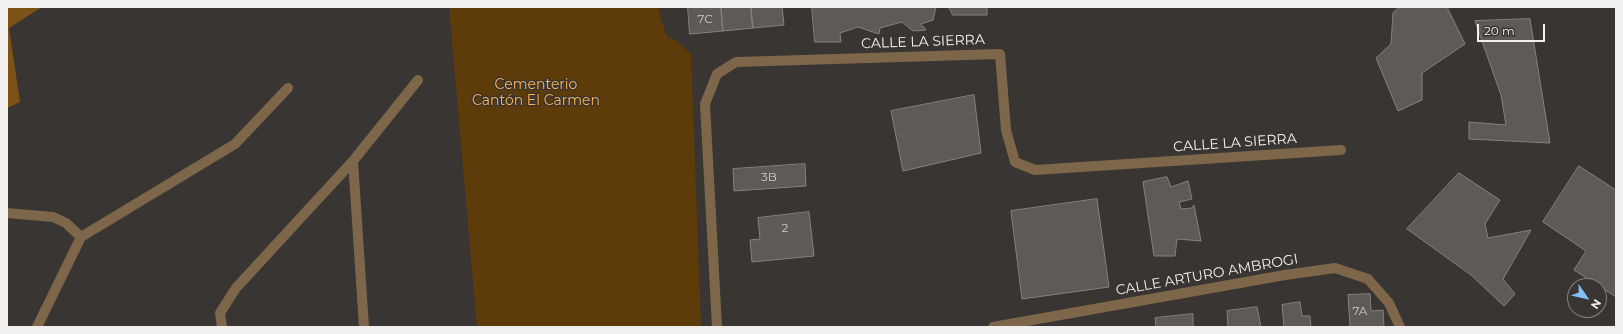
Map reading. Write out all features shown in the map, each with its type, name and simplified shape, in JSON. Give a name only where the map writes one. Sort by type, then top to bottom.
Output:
[{"type":"street","name":"CALLE LA SIERRA","points":[[717,327],[705,104],[718,74],[736,62],[1000,54],[1006,130],[1015,162],[1035,170],[1341,150]]},
{"type":"street","points":[[222,327],[220,313],[236,288],[353,161],[418,80]]},
{"type":"street","points":[[37,327],[81,237],[236,144],[288,88]]},
{"type":"street","points":[[353,161],[364,327]]},
{"type":"street","points":[[7,214],[53,217],[66,223],[81,237]]},
{"type":"street","name":"CALLE ARTURO AMBROGI","points":[[993,327],[1285,275],[1335,268],[1368,279],[1389,303],[1400,327]]},
{"type":"green space","name":"Cementerio Cantón El Carmen","points":[[449,7],[659,7],[660,16],[667,37],[676,40],[691,54],[701,327],[477,327]]},
{"type":"shaded area","points":[[7,7],[42,7],[9,28],[20,102],[7,108]]},
{"type":"building","points":[[688,7],[721,7],[723,31],[690,34]]},
{"type":"building","points":[[721,7],[751,7],[753,28],[723,31]]},
{"type":"building","points":[[751,7],[782,7],[784,25],[753,28]]},
{"type":"building","points":[[812,7],[936,7],[933,20],[921,24],[926,30],[913,31],[902,22],[880,28],[879,34],[858,27],[840,33],[841,42],[815,42]]},
{"type":"building","points":[[949,7],[987,7],[987,15],[953,15]]},
{"type":"building","points":[[1400,7],[1447,7],[1465,44],[1422,73],[1422,100],[1398,111],[1376,58],[1391,44],[1393,13]]},
{"type":"building","points":[[1530,19],[1550,143],[1469,139],[1469,122],[1506,125],[1501,95],[1475,21]]},
{"type":"building","points":[[974,95],[981,153],[903,171],[891,111]]},
{"type":"building","points":[[805,164],[806,186],[734,191],[733,169]]},
{"type":"building","points":[[1579,166],[1616,190],[1616,297],[1607,291],[1607,278],[1586,278],[1574,270],[1586,251],[1543,222]]},
{"type":"building","points":[[1459,173],[1500,200],[1485,224],[1488,238],[1531,230],[1503,279],[1515,294],[1504,306],[1471,275],[1407,229]]},
{"type":"building","points":[[1167,177],[1171,187],[1188,181],[1192,199],[1179,202],[1181,209],[1192,208],[1194,205],[1201,241],[1177,239],[1175,256],[1154,256],[1143,182]]},
{"type":"building","points":[[1097,199],[1109,287],[1022,299],[1011,211]]},
{"type":"building","points":[[809,212],[814,256],[752,262],[750,240],[760,239],[758,218]]},
{"type":"building","points":[[1370,294],[1371,311],[1383,310],[1384,327],[1350,327],[1348,295]]},
{"type":"building","points":[[1300,302],[1302,316],[1310,316],[1311,327],[1284,327],[1282,305]]},
{"type":"building","points":[[1257,307],[1261,327],[1228,327],[1227,311]]},
{"type":"building","points":[[1193,314],[1193,327],[1156,327],[1155,318]]}]
